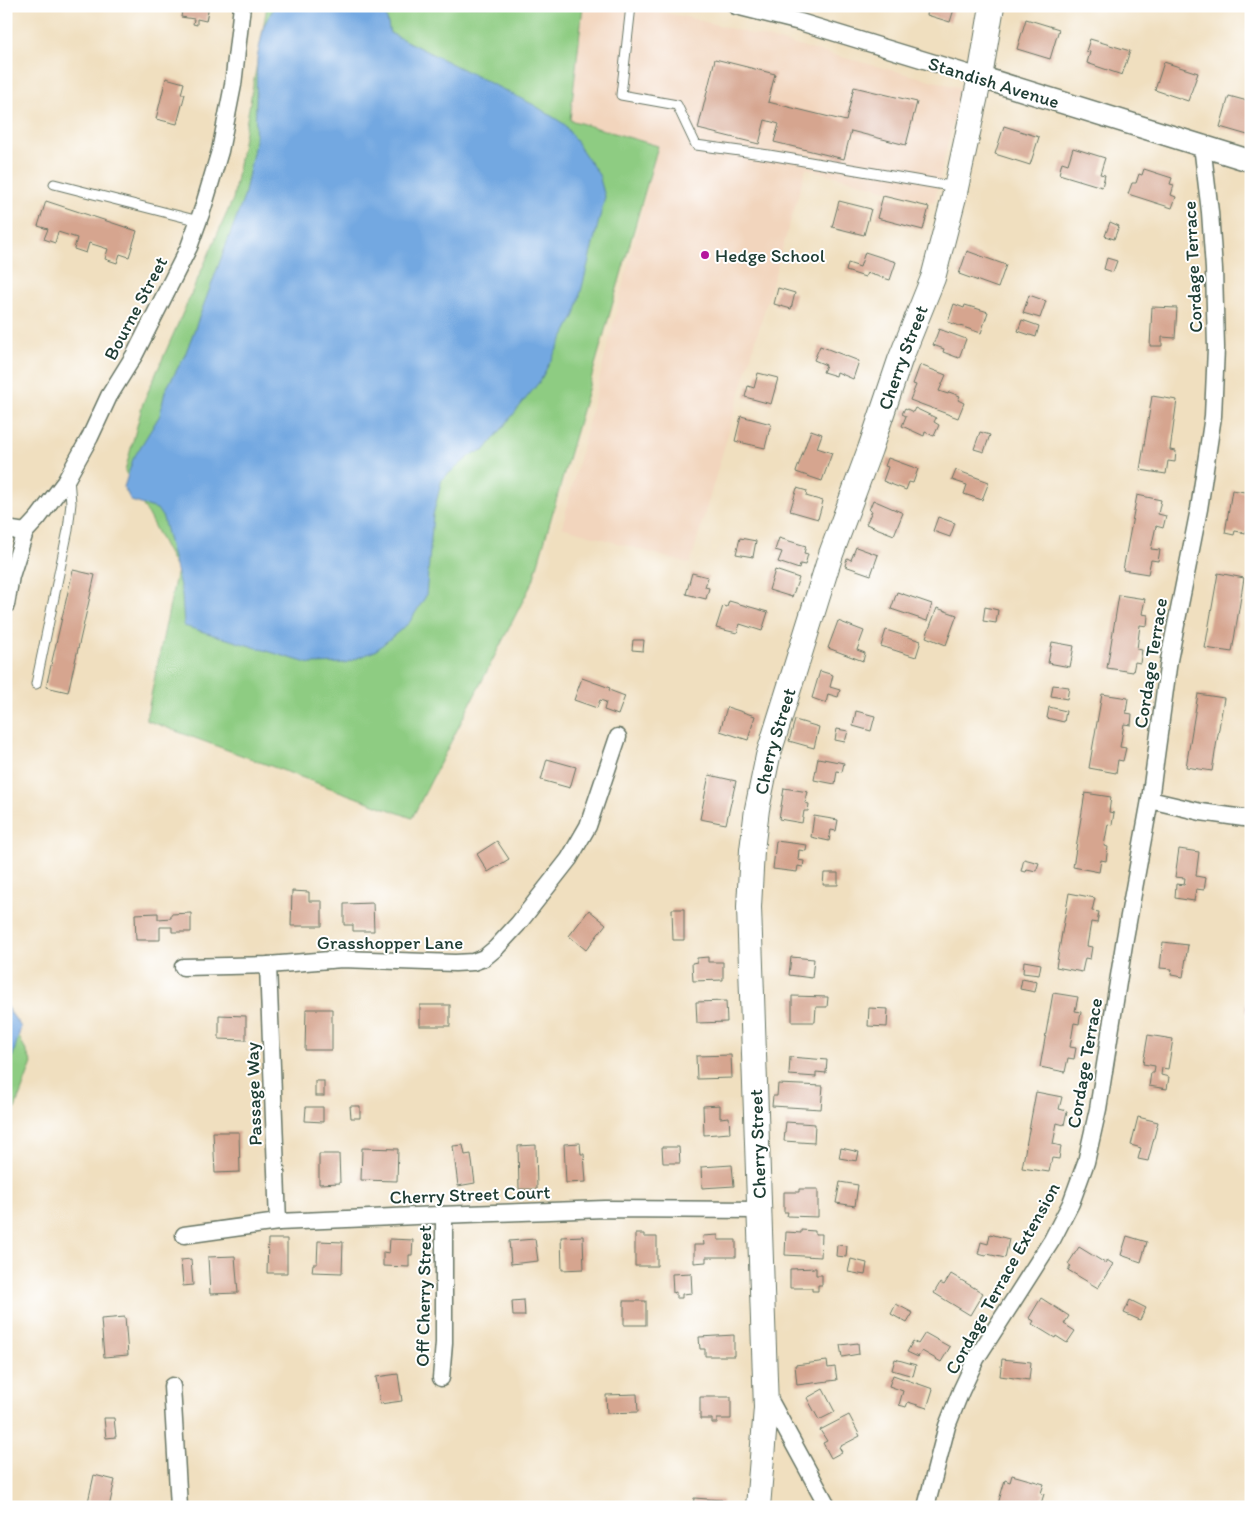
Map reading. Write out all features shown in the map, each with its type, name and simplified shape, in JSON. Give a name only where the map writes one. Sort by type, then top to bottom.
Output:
[{"type":"main road","name":"Cherry Street","points":[[758,1507],[766,1393],[748,907],[757,809],[768,756],[831,554],[870,449],[900,360],[933,278],[956,187],[980,77],[992,6]]},
{"type":"street","name":"Bourne Street","points":[[6,605],[11,576],[24,532],[38,518],[69,475],[90,437],[109,396],[135,354],[189,247],[199,221],[220,151],[233,85],[242,6]]},
{"type":"street","name":"Standish Avenue","points":[[736,6],[800,22],[1251,161]]},
{"type":"street","name":"Cordage Terrace","points":[[1078,1184],[1086,1162],[1098,1109],[1125,938],[1150,800],[1168,660],[1199,509],[1213,416],[1216,348],[1214,269],[1210,212],[1202,145]]},
{"type":"street","points":[[6,529],[24,532]]},
{"type":"street","name":"Grasshopper Lane","points":[[183,967],[268,965],[342,959],[455,963],[474,962],[484,958],[518,924],[569,860],[588,826],[618,737]]},
{"type":"street","points":[[1150,800],[1201,812],[1251,819]]},
{"type":"street","name":"Passage Way","points":[[268,965],[278,1222]]},
{"type":"street","name":"Cordage Terrace Extension","points":[[926,1507],[947,1426],[976,1358],[1052,1240],[1071,1203],[1078,1184]]},
{"type":"street","name":"Cherry Street Court","points":[[184,1235],[278,1222],[605,1209],[759,1210]]},
{"type":"street","name":"Off Cherry Street","points":[[441,1378],[444,1343],[444,1215]]},
{"type":"street","points":[[172,1386],[179,1507]]},
{"type":"street","points":[[766,1393],[828,1507]]},
{"type":"lane","points":[[631,6],[621,95],[677,105],[696,145],[769,155],[956,187]]},
{"type":"lane","points":[[54,184],[199,221]]},
{"type":"lane","points":[[36,684],[68,530],[71,503],[69,475]]},
{"type":"shaded area","name":"Hedge School","points":[[583,6],[632,6],[686,17],[961,88],[934,203],[806,168],[690,564],[562,527],[658,146],[570,120]]},
{"type":"green space","points":[[267,6],[583,6],[570,120],[658,146],[533,581],[412,818],[146,720],[177,570],[125,471],[143,403],[233,199]]},
{"type":"green space","points":[[6,1011],[32,1063],[6,1133]]},
{"type":"water","points":[[275,6],[380,6],[386,15],[390,33],[534,105],[564,124],[599,175],[605,197],[575,315],[540,381],[484,451],[474,453],[442,479],[433,515],[426,596],[409,623],[375,651],[345,663],[310,664],[184,626],[182,594],[163,518],[157,509],[131,501],[124,487],[133,459],[160,415],[165,391],[185,355],[244,197],[255,143],[257,58],[264,25]]},
{"type":"water","points":[[6,1006],[21,1027],[12,1059],[6,1066]]},
{"type":"building","points":[[183,6],[209,6],[206,21],[197,19],[197,25],[193,24],[194,19],[181,17]]},
{"type":"building","points":[[929,6],[955,6],[950,22],[927,15]]},
{"type":"building","points":[[1026,19],[1059,29],[1050,59],[1017,49]]},
{"type":"building","points":[[1090,39],[1130,51],[1122,75],[1087,63],[1090,52],[1086,51]]},
{"type":"building","points":[[715,59],[775,74],[768,102],[846,121],[854,87],[917,102],[906,145],[851,131],[844,159],[774,142],[779,124],[765,120],[759,144],[698,129]]},
{"type":"building","points":[[1164,62],[1198,73],[1188,101],[1155,90]]},
{"type":"building","points":[[166,78],[184,83],[181,94],[185,94],[177,124],[156,119]]},
{"type":"building","points":[[1229,96],[1251,102],[1251,136],[1220,127]]},
{"type":"building","points":[[1004,126],[1039,137],[1030,165],[995,154]]},
{"type":"building","points":[[1073,148],[1105,158],[1100,174],[1105,175],[1102,187],[1059,174],[1062,162],[1068,164]]},
{"type":"building","points":[[1144,169],[1172,178],[1170,184],[1174,185],[1171,195],[1176,197],[1172,208],[1128,194],[1132,183],[1136,183],[1139,174],[1142,175]]},
{"type":"building","points":[[883,196],[929,207],[923,230],[877,218]]},
{"type":"building","points":[[46,201],[137,231],[129,257],[120,254],[117,263],[105,259],[108,249],[89,243],[86,253],[74,249],[77,238],[58,232],[55,243],[44,239],[48,229],[38,226]]},
{"type":"building","points":[[839,201],[871,209],[864,235],[832,227]]},
{"type":"building","points":[[1110,222],[1119,226],[1114,239],[1105,236]]},
{"type":"building","points":[[967,251],[1006,265],[998,288],[959,274]]},
{"type":"building","points":[[865,252],[896,262],[890,280],[867,273],[865,277],[846,271],[848,263],[860,267]]},
{"type":"building","points":[[1107,258],[1117,261],[1113,272],[1104,269]]},
{"type":"building","points":[[778,288],[795,293],[791,309],[774,304]]},
{"type":"building","points":[[1029,295],[1046,301],[1040,318],[1023,313]]},
{"type":"building","points":[[954,304],[964,308],[965,305],[988,312],[981,333],[948,322]]},
{"type":"building","points":[[1152,307],[1177,308],[1175,338],[1162,337],[1162,346],[1150,346]]},
{"type":"building","points":[[1022,320],[1039,326],[1036,337],[1018,331]]},
{"type":"building","points":[[939,329],[966,339],[959,358],[943,352],[944,349],[933,345]]},
{"type":"building","points":[[820,346],[859,361],[853,379],[837,372],[836,376],[823,372],[826,365],[814,360]]},
{"type":"building","points":[[920,365],[946,375],[939,391],[960,396],[958,400],[964,403],[958,418],[910,400],[916,385],[913,384]]},
{"type":"building","points":[[758,373],[778,378],[771,404],[745,397],[748,386],[754,388]]},
{"type":"building","points":[[1152,396],[1177,400],[1170,450],[1176,451],[1175,462],[1168,461],[1166,474],[1140,470]]},
{"type":"building","points":[[905,408],[913,412],[915,408],[936,418],[934,422],[939,425],[934,436],[925,432],[924,436],[902,426],[906,416],[902,414]]},
{"type":"building","points":[[741,416],[771,424],[765,448],[735,441]]},
{"type":"building","points":[[811,430],[822,434],[817,448],[832,453],[822,481],[796,472]]},
{"type":"building","points":[[980,432],[990,435],[984,452],[974,449]]},
{"type":"building","points":[[888,458],[918,469],[913,483],[909,482],[906,490],[883,481],[888,467],[885,466]]},
{"type":"building","points":[[956,470],[989,482],[982,500],[964,494],[967,485],[952,480]]},
{"type":"building","points":[[797,488],[807,491],[806,496],[823,501],[818,519],[790,511]]},
{"type":"building","points":[[1232,490],[1251,493],[1251,507],[1246,533],[1235,531],[1234,535],[1225,533]]},
{"type":"building","points":[[1137,495],[1161,500],[1158,514],[1166,516],[1163,528],[1156,526],[1151,549],[1160,550],[1158,561],[1151,560],[1148,574],[1123,570]]},
{"type":"building","points":[[873,500],[903,513],[894,535],[866,524],[872,511],[869,510]]},
{"type":"building","points":[[938,517],[955,523],[950,537],[933,531]]},
{"type":"building","points":[[740,538],[756,541],[753,557],[736,554]]},
{"type":"building","points":[[779,538],[806,546],[804,553],[808,554],[805,565],[800,564],[799,569],[778,562],[782,552],[775,550]]},
{"type":"building","points":[[856,547],[878,555],[871,575],[845,566],[847,558],[851,560]]},
{"type":"building","points":[[73,570],[95,575],[68,692],[46,687]]},
{"type":"building","points":[[775,570],[799,578],[792,597],[769,590]]},
{"type":"building","points":[[692,573],[708,577],[705,587],[709,588],[706,599],[686,594]]},
{"type":"building","points":[[1218,573],[1244,578],[1232,652],[1205,648]]},
{"type":"building","points":[[897,592],[932,604],[927,621],[891,609]]},
{"type":"building","points":[[1119,595],[1145,599],[1142,614],[1148,615],[1147,626],[1140,625],[1137,649],[1142,650],[1140,663],[1135,662],[1133,672],[1107,668]]},
{"type":"building","points":[[729,601],[768,612],[762,631],[740,624],[737,633],[716,628],[723,606],[727,607]]},
{"type":"building","points":[[985,607],[998,610],[996,623],[983,621]]},
{"type":"building","points":[[937,608],[957,615],[946,645],[926,637]]},
{"type":"building","points":[[838,621],[864,631],[857,650],[865,653],[863,661],[828,648]]},
{"type":"building","points":[[886,630],[921,641],[916,657],[881,646]]},
{"type":"building","points":[[633,640],[644,640],[643,651],[632,650]]},
{"type":"building","points":[[1052,642],[1074,646],[1070,667],[1048,663]]},
{"type":"building","points":[[820,671],[833,675],[830,687],[840,690],[838,697],[828,694],[826,703],[812,698]]},
{"type":"building","points":[[582,678],[610,688],[609,690],[625,696],[618,715],[604,710],[606,702],[600,700],[597,708],[574,700]]},
{"type":"building","points":[[1053,685],[1069,687],[1067,699],[1051,696]]},
{"type":"building","points":[[1102,694],[1128,698],[1126,713],[1132,714],[1131,725],[1124,724],[1120,747],[1126,748],[1123,761],[1118,760],[1116,773],[1089,768]]},
{"type":"building","points":[[1198,694],[1224,698],[1212,771],[1186,767]]},
{"type":"building","points":[[727,707],[755,716],[748,740],[720,731]]},
{"type":"building","points":[[1049,707],[1066,711],[1064,722],[1047,718]]},
{"type":"building","points":[[856,711],[875,716],[871,731],[853,726]]},
{"type":"building","points":[[795,720],[819,727],[814,748],[789,741]]},
{"type":"building","points":[[837,729],[848,731],[845,742],[835,740]]},
{"type":"building","points":[[818,758],[844,763],[842,772],[837,771],[835,784],[814,780]]},
{"type":"building","points":[[547,759],[576,767],[570,788],[541,780]]},
{"type":"building","points":[[709,775],[736,781],[726,824],[700,819]]},
{"type":"building","points":[[784,788],[808,792],[805,803],[809,804],[808,811],[804,811],[802,823],[779,819]]},
{"type":"building","points":[[1085,793],[1111,797],[1109,812],[1114,813],[1112,825],[1108,824],[1104,846],[1108,847],[1106,861],[1101,860],[1099,872],[1073,867]]},
{"type":"building","points":[[814,816],[838,820],[836,831],[831,830],[829,841],[811,837]]},
{"type":"building","points":[[497,841],[509,859],[488,872],[477,854]]},
{"type":"building","points":[[776,841],[807,845],[806,851],[799,850],[798,860],[804,861],[803,867],[798,866],[797,872],[773,869]]},
{"type":"building","points":[[1179,849],[1199,852],[1196,876],[1206,878],[1204,890],[1196,889],[1194,901],[1175,898],[1176,884],[1184,885],[1185,878],[1175,877]]},
{"type":"building","points":[[1024,859],[1039,863],[1036,871],[1027,869],[1026,872],[1021,871]]},
{"type":"building","points":[[824,873],[838,873],[838,885],[823,885]]},
{"type":"building","points":[[292,891],[309,892],[309,901],[322,901],[322,926],[291,926]]},
{"type":"building","points":[[1069,893],[1095,898],[1092,911],[1099,912],[1097,923],[1091,922],[1087,946],[1092,947],[1090,959],[1085,958],[1082,972],[1056,967]]},
{"type":"building","points":[[373,903],[374,931],[353,931],[353,925],[344,925],[344,904]]},
{"type":"building","points":[[672,909],[684,909],[684,940],[673,940]]},
{"type":"building","points":[[589,910],[606,924],[586,950],[569,936]]},
{"type":"building","points":[[158,913],[158,919],[171,918],[171,914],[191,913],[191,932],[172,932],[172,927],[160,927],[160,940],[136,940],[135,914]]},
{"type":"building","points":[[1163,942],[1188,945],[1183,977],[1171,975],[1172,969],[1160,968]]},
{"type":"building","points":[[708,957],[708,962],[723,962],[723,980],[693,981],[692,963],[697,962],[697,958]]},
{"type":"building","points":[[791,957],[814,959],[812,978],[789,975]]},
{"type":"building","points":[[1024,961],[1041,964],[1039,975],[1023,973]]},
{"type":"building","points":[[1022,979],[1037,982],[1035,992],[1020,989]]},
{"type":"building","points":[[1247,992],[1251,993],[1251,1012],[1245,1012]]},
{"type":"building","points":[[1053,993],[1078,997],[1075,1011],[1081,1012],[1079,1024],[1074,1023],[1070,1047],[1076,1048],[1074,1059],[1068,1058],[1065,1072],[1040,1067]]},
{"type":"building","points":[[792,996],[828,997],[827,1007],[816,1007],[815,1022],[792,1022]]},
{"type":"building","points":[[726,1001],[727,1022],[697,1023],[696,1002]]},
{"type":"building","points":[[420,1005],[450,1005],[450,1026],[420,1026]]},
{"type":"building","points":[[869,1008],[888,1009],[887,1027],[868,1026]]},
{"type":"building","points":[[306,1009],[332,1009],[332,1050],[305,1050]]},
{"type":"building","points":[[219,1015],[246,1016],[246,1040],[219,1039]]},
{"type":"building","points":[[1148,1035],[1173,1039],[1168,1069],[1162,1068],[1161,1075],[1169,1077],[1167,1089],[1149,1086],[1151,1073],[1154,1073],[1155,1066],[1143,1064]]},
{"type":"building","points":[[731,1055],[732,1078],[697,1079],[696,1056]]},
{"type":"building","points":[[790,1057],[827,1060],[826,1073],[816,1072],[816,1077],[789,1075]]},
{"type":"building","points":[[315,1081],[324,1081],[324,1096],[315,1096]]},
{"type":"building","points":[[778,1084],[823,1086],[821,1109],[772,1106],[773,1096],[777,1096]]},
{"type":"building","points":[[1036,1092],[1062,1097],[1059,1109],[1067,1111],[1064,1125],[1057,1123],[1053,1144],[1061,1146],[1059,1159],[1052,1158],[1049,1172],[1022,1168]]},
{"type":"building","points":[[720,1105],[720,1118],[729,1117],[730,1133],[704,1135],[703,1106]]},
{"type":"building","points":[[350,1106],[360,1106],[360,1118],[351,1118]]},
{"type":"building","points":[[306,1107],[323,1107],[323,1122],[305,1121]]},
{"type":"building","points":[[1138,1117],[1158,1122],[1148,1161],[1138,1159],[1141,1148],[1131,1145]]},
{"type":"building","points":[[786,1122],[815,1124],[814,1143],[784,1141]]},
{"type":"building","points":[[213,1132],[239,1132],[240,1172],[215,1173]]},
{"type":"building","points":[[580,1143],[581,1154],[584,1154],[586,1182],[566,1183],[564,1144]]},
{"type":"building","points":[[463,1145],[465,1155],[471,1154],[475,1183],[458,1186],[453,1146]]},
{"type":"building","points":[[536,1145],[537,1189],[519,1189],[518,1146]]},
{"type":"building","points":[[662,1147],[679,1147],[680,1163],[663,1163]]},
{"type":"building","points":[[362,1148],[398,1149],[397,1181],[361,1180]]},
{"type":"building","points":[[841,1148],[859,1152],[857,1161],[839,1158]]},
{"type":"building","points":[[319,1154],[339,1154],[340,1183],[319,1184]]},
{"type":"building","points":[[732,1165],[734,1186],[702,1188],[701,1167]]},
{"type":"building","points":[[840,1182],[858,1185],[855,1206],[836,1203]]},
{"type":"building","points":[[799,1189],[818,1189],[818,1217],[787,1216],[788,1212],[784,1212],[784,1192],[799,1192]]},
{"type":"building","points":[[801,1230],[815,1231],[815,1234],[822,1234],[821,1257],[785,1255],[786,1232],[801,1233]]},
{"type":"building","points":[[635,1234],[644,1234],[644,1237],[657,1237],[657,1266],[635,1266]]},
{"type":"building","points":[[990,1234],[1009,1239],[1005,1258],[978,1254],[981,1242],[988,1244]]},
{"type":"building","points":[[718,1235],[718,1240],[736,1240],[736,1257],[706,1257],[706,1262],[694,1263],[694,1245],[704,1245],[703,1236]]},
{"type":"building","points":[[583,1236],[584,1269],[562,1270],[561,1237]]},
{"type":"building","points":[[1127,1236],[1147,1242],[1141,1262],[1121,1255]]},
{"type":"building","points":[[268,1239],[287,1239],[287,1273],[267,1273]]},
{"type":"building","points":[[390,1239],[413,1240],[412,1255],[409,1255],[409,1267],[383,1266],[383,1252],[389,1253]]},
{"type":"building","points":[[535,1239],[538,1261],[511,1264],[509,1241]]},
{"type":"building","points":[[318,1241],[343,1242],[342,1273],[312,1272],[313,1264],[317,1264]]},
{"type":"building","points":[[837,1245],[847,1246],[846,1257],[836,1256]]},
{"type":"building","points":[[1079,1247],[1105,1263],[1107,1260],[1113,1264],[1098,1288],[1068,1270],[1071,1266],[1068,1264]]},
{"type":"building","points":[[235,1256],[238,1293],[210,1294],[208,1257]]},
{"type":"building","points":[[191,1259],[193,1285],[183,1286],[181,1260]]},
{"type":"building","points":[[851,1259],[867,1263],[865,1275],[848,1272]]},
{"type":"building","points":[[816,1268],[816,1275],[822,1275],[822,1285],[818,1285],[818,1291],[812,1291],[812,1288],[790,1288],[790,1269]]},
{"type":"building","points":[[691,1273],[692,1293],[682,1294],[682,1298],[676,1298],[676,1292],[673,1293],[672,1274]]},
{"type":"building","points":[[951,1274],[983,1293],[970,1315],[934,1293],[940,1283],[944,1285]]},
{"type":"building","points":[[1041,1298],[1069,1316],[1064,1324],[1075,1331],[1067,1343],[1032,1324],[1034,1321],[1029,1318]]},
{"type":"building","points":[[524,1300],[525,1316],[513,1316],[512,1301]]},
{"type":"building","points":[[1130,1300],[1146,1308],[1140,1320],[1124,1313]]},
{"type":"building","points":[[624,1301],[646,1301],[646,1325],[624,1325]]},
{"type":"building","points":[[896,1304],[913,1313],[907,1323],[891,1314]]},
{"type":"building","points":[[125,1317],[128,1355],[104,1357],[101,1319]]},
{"type":"building","points":[[925,1333],[950,1347],[941,1362],[922,1351],[918,1357],[907,1352],[913,1341],[918,1344]]},
{"type":"building","points":[[734,1335],[734,1356],[705,1356],[705,1349],[700,1349],[699,1337]]},
{"type":"building","points":[[858,1343],[859,1354],[842,1357],[840,1345]]},
{"type":"building","points":[[895,1359],[916,1365],[913,1376],[892,1370]]},
{"type":"building","points":[[1002,1359],[1031,1362],[1029,1380],[1000,1376]]},
{"type":"building","points":[[827,1361],[828,1368],[835,1367],[837,1380],[797,1385],[795,1365]]},
{"type":"building","points":[[398,1374],[402,1401],[380,1404],[376,1377]]},
{"type":"building","points":[[893,1375],[933,1389],[927,1408],[908,1402],[906,1407],[899,1405],[903,1391],[889,1386]]},
{"type":"building","points":[[823,1389],[835,1412],[819,1420],[807,1398]]},
{"type":"building","points":[[637,1394],[638,1412],[607,1413],[606,1395]]},
{"type":"building","points":[[700,1397],[731,1397],[731,1419],[717,1419],[717,1423],[712,1423],[712,1419],[700,1419]]},
{"type":"building","points":[[849,1415],[860,1436],[839,1447],[842,1452],[831,1458],[823,1443],[827,1441],[820,1430]]},
{"type":"building","points":[[104,1418],[114,1418],[116,1437],[106,1438]]},
{"type":"building","points":[[94,1475],[115,1480],[109,1507],[88,1502]]},
{"type":"building","points":[[1012,1475],[1044,1484],[1041,1493],[1044,1494],[1040,1507],[1004,1507],[998,1504],[1005,1480],[1010,1482]]},
{"type":"building","points":[[694,1498],[722,1500],[722,1507],[693,1507]]},
{"type":"place","name":"Hedge School","points":[[705,255]]}]
